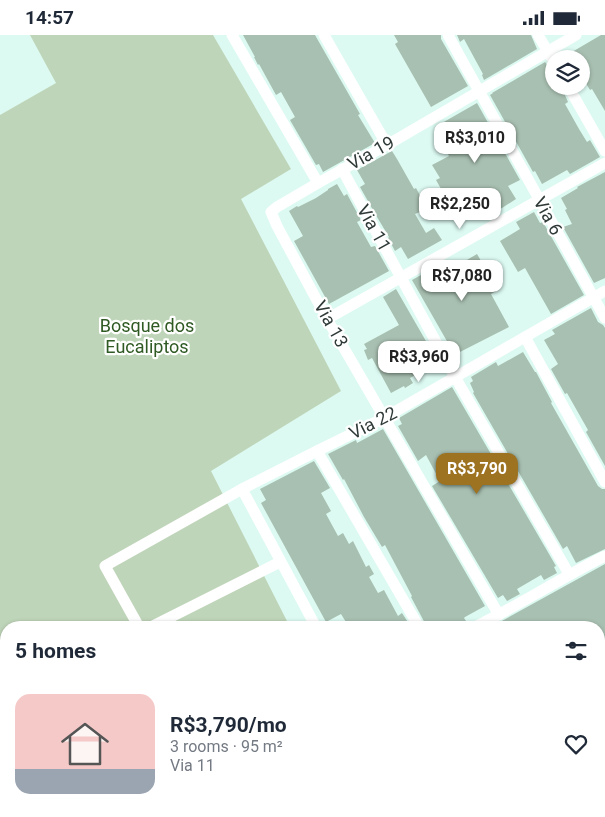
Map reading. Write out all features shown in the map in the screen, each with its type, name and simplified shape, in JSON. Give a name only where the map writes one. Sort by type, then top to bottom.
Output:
[{"type":"street","points":[[232,35],[318,183]]},
{"type":"street","points":[[324,35],[387,145]]},
{"type":"street","name":"Via 6","points":[[448,35],[605,318]]},
{"type":"street","points":[[538,35],[547,50]]},
{"type":"street","name":"Via 19","points":[[550,50],[576,35]]},
{"type":"street","name":"Via 19","points":[[271,212],[545,53]]},
{"type":"street","points":[[573,95],[605,151]]},
{"type":"street","points":[[328,319],[605,163]]},
{"type":"street","name":"Via 11","points":[[342,169],[455,377],[569,574]]},
{"type":"street","name":"Via 13","points":[[271,212],[276,226],[384,418],[499,615]]},
{"type":"street","name":"Via 22","points":[[136,621],[105,566],[242,489],[384,418],[605,291]]},
{"type":"street","points":[[525,337],[605,482]]},
{"type":"street","points":[[317,451],[416,621]]},
{"type":"street","points":[[242,489],[313,621]]},
{"type":"street","points":[[487,621],[569,574],[605,556]]},
{"type":"street","points":[[163,621],[280,562]]},
{"type":"green space","name":"Bosque dos Eucaliptos","points":[[30,35],[213,35],[291,169],[241,199],[341,391],[211,471],[287,621],[0,621],[0,115],[56,83]]},
{"type":"building","points":[[243,35],[315,35],[375,143],[323,172],[319,164],[316,165],[290,120],[295,117],[281,92],[276,95]]},
{"type":"building","points":[[394,35],[441,35],[441,39],[468,86],[431,107],[395,44],[398,42]]},
{"type":"building","points":[[457,35],[531,35],[537,49],[484,80],[483,74],[464,39],[460,42]]},
{"type":"building","points":[[601,35],[605,35],[605,111],[592,89],[590,90],[590,50],[575,50]]},
{"type":"building","points":[[545,62],[545,95],[565,95],[568,102],[565,104],[579,129],[587,142],[590,140],[600,157],[570,174],[567,170],[542,184],[535,171],[533,172],[490,95]]},
{"type":"building","points":[[477,103],[520,180],[508,186],[516,199],[502,208],[484,212],[475,198],[453,210],[436,180],[440,178],[432,165],[449,156],[441,142],[450,136],[442,123]]},
{"type":"building","points":[[392,151],[423,201],[421,202],[425,210],[415,214],[426,233],[434,228],[442,240],[408,259],[401,247],[395,251],[360,187],[365,184],[357,170]]},
{"type":"building","points":[[605,172],[605,278],[594,283],[563,227],[572,224],[561,198]]},
{"type":"building","points":[[337,184],[344,196],[347,194],[361,220],[357,222],[371,247],[375,246],[389,271],[329,304],[294,241],[303,236],[289,211],[316,198]]},
{"type":"building","points":[[534,212],[540,223],[543,222],[584,295],[551,314],[525,268],[518,272],[500,241],[520,229],[516,222]]},
{"type":"building","points":[[477,254],[498,290],[491,294],[509,327],[456,354],[412,280],[448,260],[451,260],[455,267]]},
{"type":"building","points":[[396,289],[438,362],[410,378],[413,383],[391,393],[372,358],[368,360],[364,350],[367,349],[364,344],[399,325],[383,297]]},
{"type":"building","points":[[591,308],[598,322],[605,328],[605,466],[586,432],[588,430],[551,369],[558,364],[544,340],[555,334],[552,330]]},
{"type":"building","points":[[523,352],[536,372],[551,403],[598,486],[605,489],[605,549],[576,563],[567,546],[563,549],[473,393],[470,383],[473,381],[471,377],[496,362],[498,366]]},
{"type":"building","points":[[452,387],[556,566],[554,567],[557,573],[544,580],[541,575],[517,589],[520,594],[507,601],[503,595],[498,598],[432,486],[440,481],[426,455],[418,461],[398,426],[402,424],[399,418]]},
{"type":"building","points":[[383,429],[485,606],[464,618],[466,621],[424,621],[385,545],[382,547],[328,454],[356,440],[357,443]]},
{"type":"building","points":[[314,461],[330,488],[321,493],[331,511],[326,514],[338,536],[343,533],[349,544],[353,541],[366,567],[369,565],[374,574],[369,577],[378,593],[384,590],[398,616],[402,613],[407,621],[345,621],[341,614],[325,621],[261,503],[266,500],[260,489]]},
{"type":"building","points":[[605,564],[605,621],[502,621]]}]
